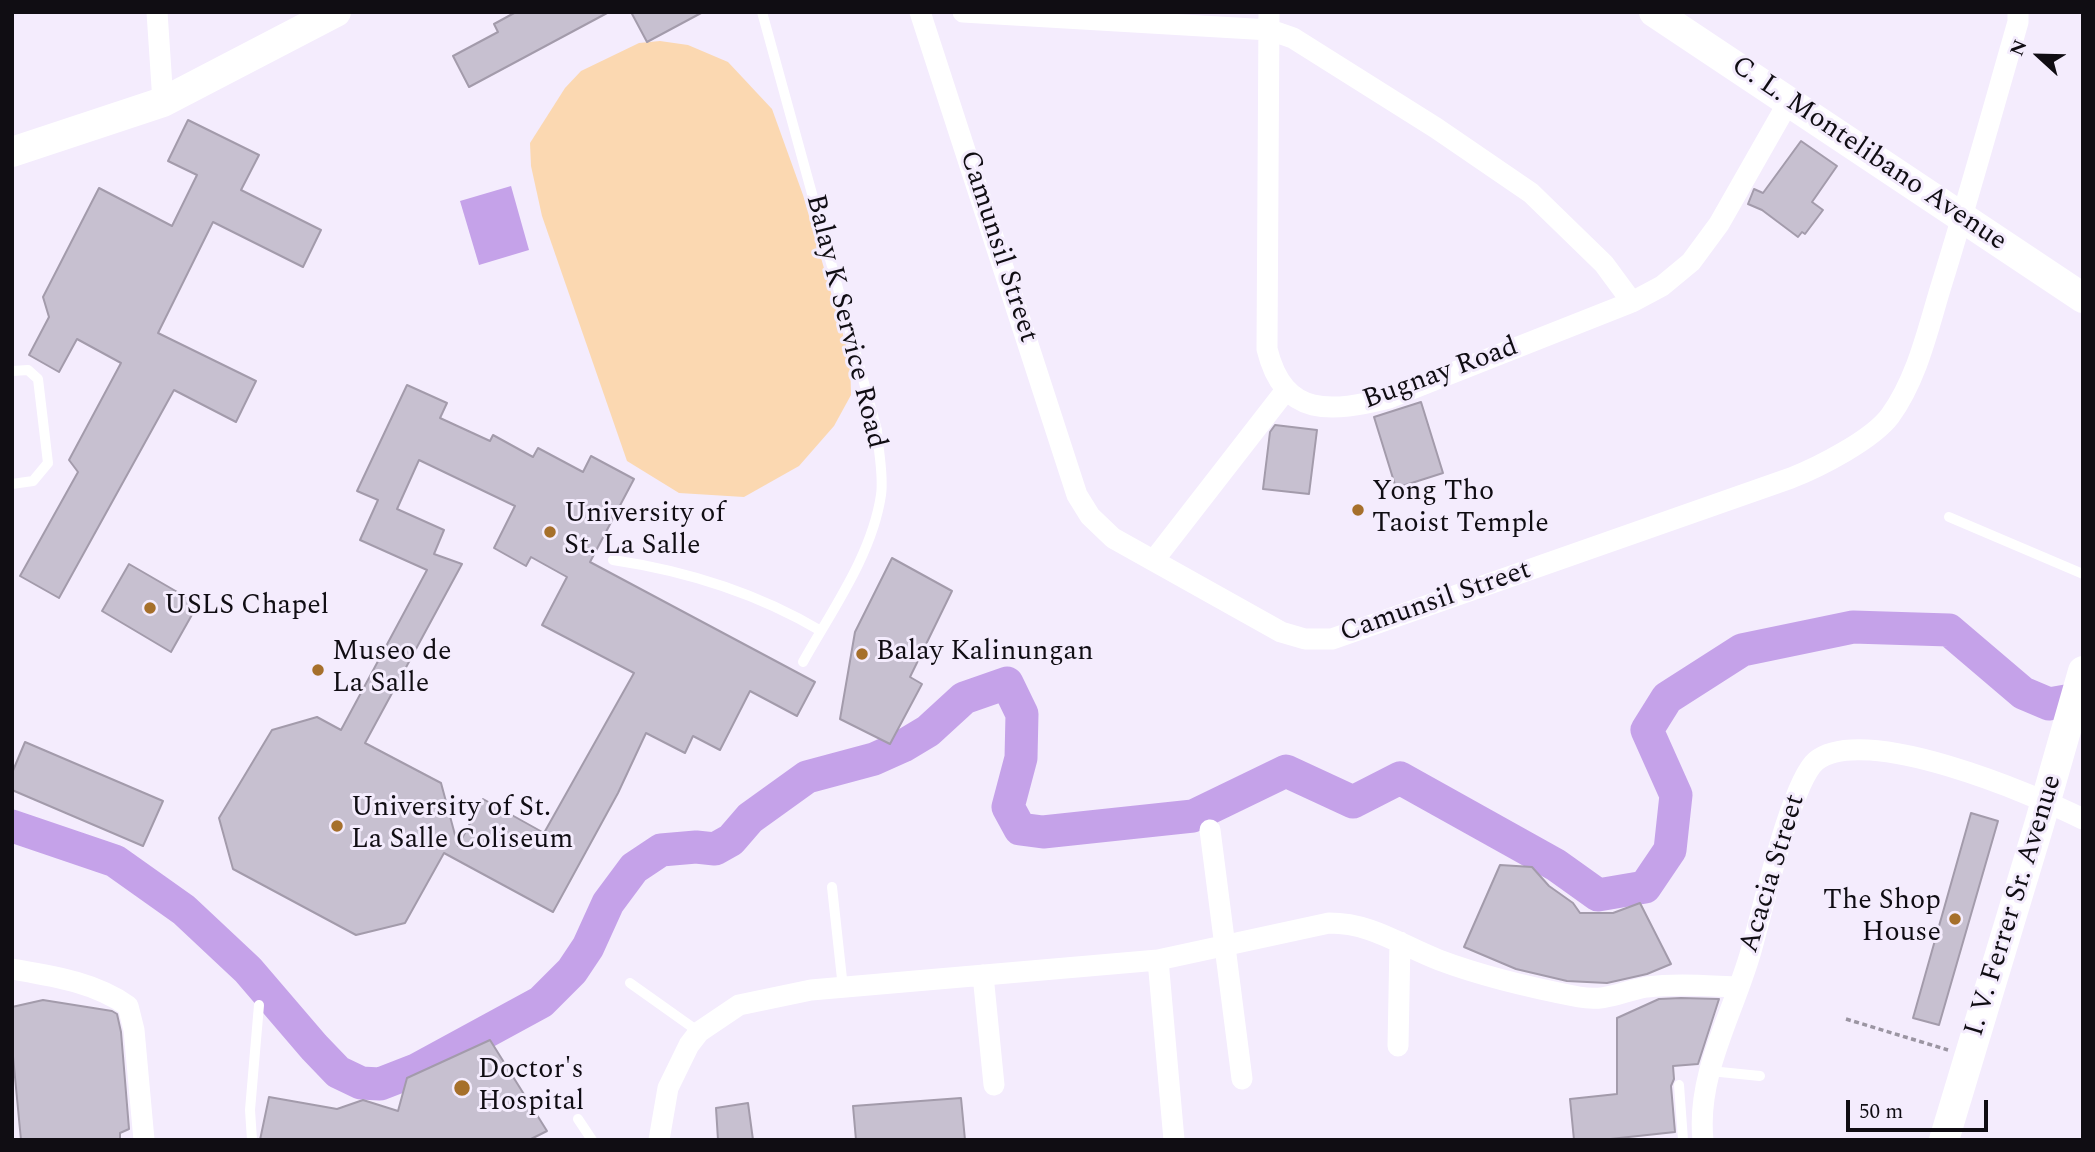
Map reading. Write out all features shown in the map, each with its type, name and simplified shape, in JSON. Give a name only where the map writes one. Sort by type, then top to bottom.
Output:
[{"type":"street","points":[[158,12],[163,102]]},
{"type":"street","points":[[12,152],[163,102],[337,12]]},
{"type":"street","name":"Camunsil Street","points":[[920,12],[1077,495],[1090,516],[1113,538],[1280,632],[1305,639],[1332,639],[1803,474],[1858,443],[1888,418],[1910,383],[1962,218],[2018,22],[2018,12]]},
{"type":"street","points":[[963,12],[1270,21],[1531,193],[1604,264],[1632,302]]},
{"type":"street","name":"C. L. Montelibano Avenue","points":[[1654,12],[2083,298]]},
{"type":"street","points":[[1154,560],[1286,390],[1272,369],[1267,349],[1270,21]]},
{"type":"street","name":"Bugnay Road","points":[[1286,390],[1314,407],[1351,408],[1389,398],[1632,302],[1662,286],[1692,262],[1719,224],[1789,101]]},
{"type":"street","name":"I. V. Ferrer Sr. Avenue","points":[[1944,1140],[2077,691]]},
{"type":"street","name":"Acacia Street","points":[[1703,1140],[1704,1103],[1710,1071],[1750,954],[1800,784],[1816,761],[1838,750],[1868,748],[1958,768],[2046,800],[2083,819]]},
{"type":"street","points":[[1210,830],[1241,1079]]},
{"type":"street","points":[[659,1140],[668,1088],[689,1045],[699,1032],[739,1004],[811,990],[1158,960],[1329,923],[1349,923],[1375,930],[1438,960],[1481,974],[1583,997],[1613,997],[1646,987],[1739,987]]},
{"type":"street","points":[[1398,1046],[1401,942]]},
{"type":"street","points":[[1158,960],[1174,1140]]},
{"type":"street","points":[[12,969],[59,977],[110,994],[128,1006],[134,1030],[144,1140]]},
{"type":"street","points":[[983,975],[994,1085]]},
{"type":"lane","name":"Balay K Service Road","points":[[762,12],[877,430],[881,492],[874,528],[853,573],[803,662]]},
{"type":"lane","points":[[12,371],[28,370],[38,379],[48,463],[33,481],[12,484]]},
{"type":"lane","points":[[1949,517],[2083,574]]},
{"type":"lane","points":[[613,560],[653,566],[700,578],[794,615],[821,631]]},
{"type":"lane","points":[[832,887],[844,988]]},
{"type":"lane","points":[[630,983],[699,1032]]},
{"type":"lane","points":[[252,1140],[250,1110],[258,1005]]},
{"type":"lane","points":[[1710,1071],[1760,1076]]},
{"type":"lane","points":[[1679,1086],[1683,1140]]},
{"type":"lane","points":[[578,1119],[592,1140]]},
{"type":"path","points":[[1846,1019],[1969,1056]]},
{"type":"shaded area","points":[[660,41],[688,45],[728,62],[772,109],[803,195],[850,359],[851,395],[834,426],[799,466],[744,497],[679,493],[627,461],[542,216],[531,166],[530,143],[565,88],[581,71],[639,43]]},
{"type":"shaded area","points":[[511,186],[529,250],[479,265],[460,201]]},
{"type":"building","points":[[516,12],[609,12],[469,87],[453,56],[498,32],[494,24]]},
{"type":"building","points":[[631,12],[703,12],[647,42]]},
{"type":"building","points":[[188,120],[259,155],[241,190],[321,230],[303,267],[213,222],[158,333],[256,381],[236,422],[174,390],[59,598],[20,576],[78,472],[69,460],[121,363],[77,339],[59,372],[29,355],[49,317],[43,297],[99,188],[172,226],[197,175],[168,161]]},
{"type":"building","points":[[1801,141],[1837,166],[1812,202],[1823,210],[1805,234],[1802,232],[1798,237],[1762,210],[1748,204],[1754,189],[1763,193]]},
{"type":"building","points":[[407,385],[447,403],[440,418],[490,441],[493,435],[533,457],[538,448],[583,472],[591,456],[634,479],[590,562],[815,682],[797,716],[750,691],[720,750],[693,736],[685,753],[646,733],[618,793],[553,912],[444,853],[405,923],[356,935],[233,869],[219,818],[272,730],[317,717],[341,730],[427,570],[360,540],[378,500],[357,491]],"holes":[[[419,460],[515,506],[494,548],[526,566],[531,557],[567,577],[542,625],[634,673],[544,833],[483,799],[458,846],[441,783],[365,743],[462,564],[434,554],[444,530],[397,509]]]},
{"type":"building","points":[[1421,402],[1443,473],[1396,488],[1374,417]]},
{"type":"building","points":[[1275,425],[1317,430],[1309,494],[1263,489],[1270,432]]},
{"type":"building","name":"Balay Kalinungan","points":[[892,558],[952,591],[910,677],[922,684],[890,744],[840,719],[855,632]]},
{"type":"building","name":"USLS Chapel","points":[[129,564],[198,604],[171,652],[102,611]]},
{"type":"building","points":[[25,742],[163,801],[143,846],[12,790],[12,773]]},
{"type":"building","name":"The Shop House","points":[[1971,813],[1998,821],[1939,1025],[1913,1018]]},
{"type":"building","points":[[1500,865],[1532,867],[1549,886],[1573,903],[1580,913],[1613,913],[1640,903],[1671,964],[1647,974],[1607,983],[1567,981],[1516,969],[1464,947]]},
{"type":"building","points":[[1659,999],[1719,999],[1698,1064],[1673,1066],[1674,1079],[1671,1086],[1675,1132],[1601,1140],[1574,1140],[1570,1099],[1617,1094],[1617,1018]]},
{"type":"building","points":[[43,1000],[117,1014],[121,1032],[129,1129],[120,1133],[120,1140],[21,1140],[12,1046],[12,1007]]},
{"type":"building","name":"Doctor's Hospital","points":[[490,1040],[547,1131],[529,1140],[260,1140],[269,1097],[337,1109],[363,1100],[398,1111],[407,1078]]},
{"type":"building","points":[[961,1098],[965,1140],[856,1140],[853,1106]]},
{"type":"building","points":[[748,1103],[753,1140],[718,1140],[716,1108]]},
{"type":"waterway","points":[[12,826],[115,861],[184,910],[248,970],[338,1072],[361,1083],[380,1084],[416,1070],[541,1002],[572,971],[588,947],[608,903],[634,868],[661,850],[696,847],[715,849],[731,840],[750,818],[807,777],[874,759],[903,746],[928,731],[964,698],[1007,683],[1022,714],[1021,758],[1008,807],[1020,829],[1043,832],[1193,816],[1286,771],[1353,802],[1400,778],[1556,865],[1598,895],[1645,887],[1670,850],[1676,795],[1647,730],[1667,698],[1742,650],[1853,627],[1949,630],[2023,693],[2049,704],[2083,698]]},
{"type":"place","name":"Yong Tho Taoist Temple","points":[[1358,510]]},
{"type":"place","name":"University of St. La Salle","points":[[550,532]]},
{"type":"place","name":"USLS Chapel","points":[[150,608]]},
{"type":"place","name":"Balay Kalinungan","points":[[862,654]]},
{"type":"place","name":"Museo de La Salle","points":[[318,670]]},
{"type":"place","name":"University of St. La Salle Coliseum","points":[[337,826]]},
{"type":"place","name":"The Shop House","points":[[1955,919]]},
{"type":"place","name":"Doctor's Hospital","points":[[462,1088]]}]
